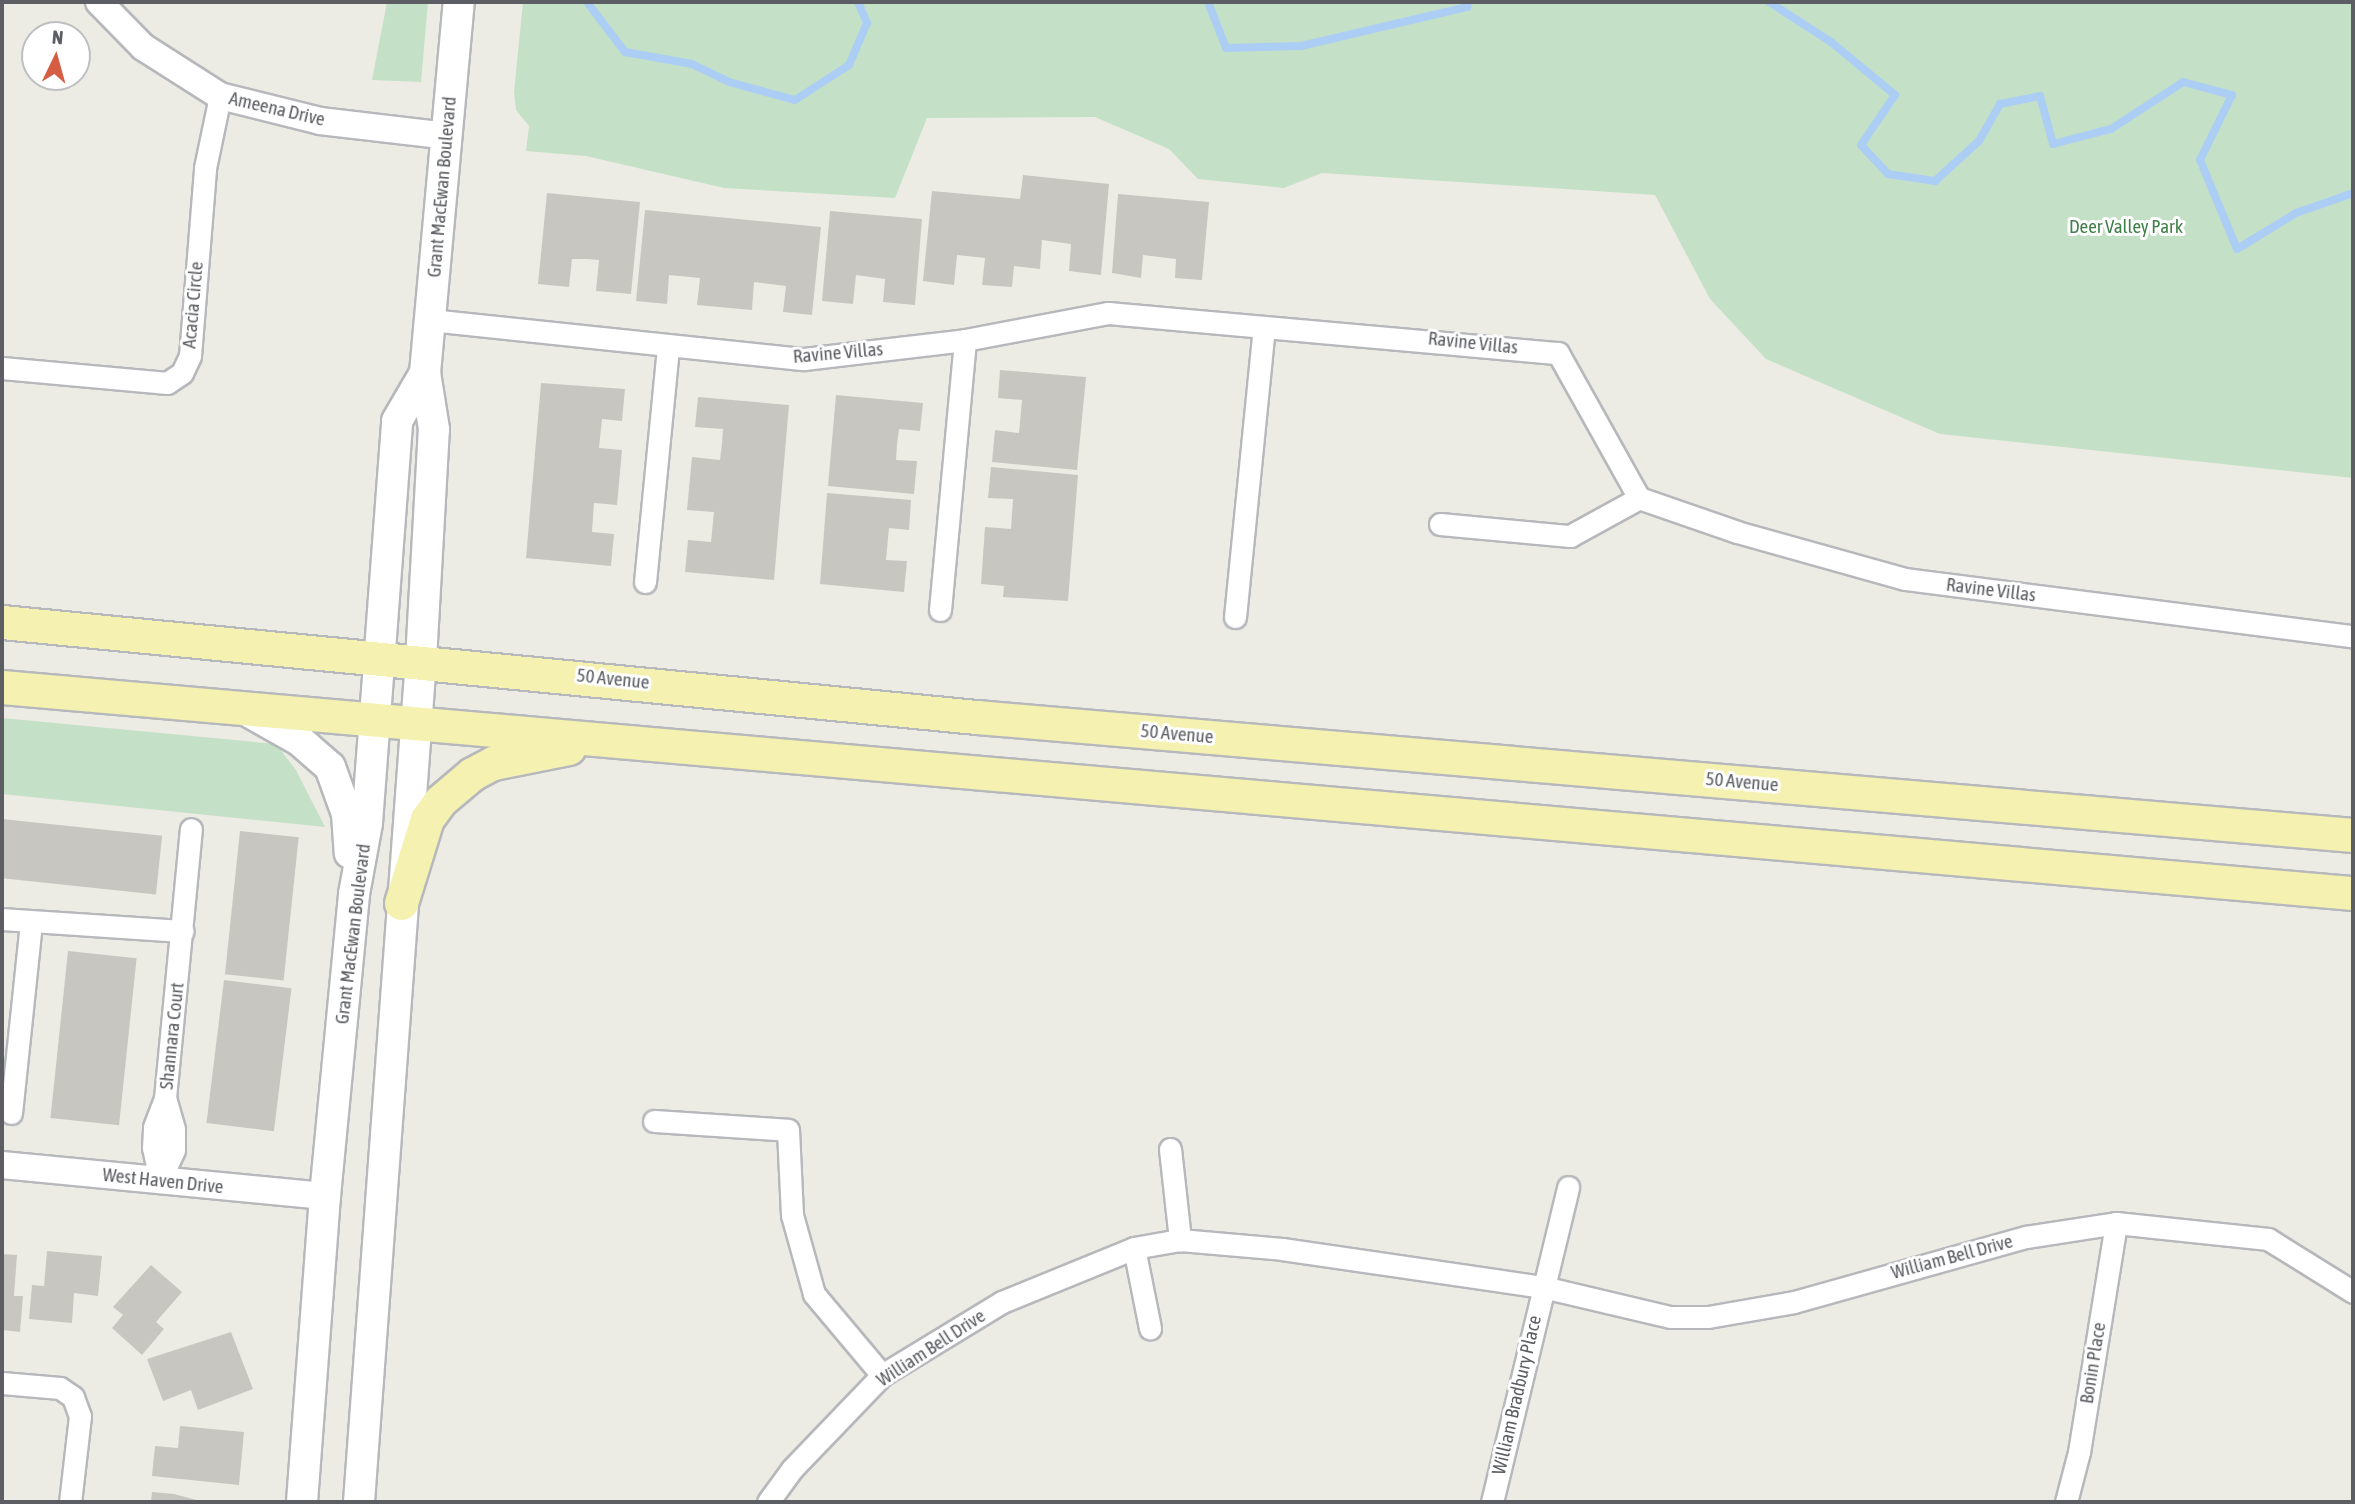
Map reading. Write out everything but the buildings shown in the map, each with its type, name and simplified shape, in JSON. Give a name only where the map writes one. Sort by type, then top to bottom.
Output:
[{"type":"main road","name":"Grant MacEwan Boulevard","points":[[359,1502],[401,902],[421,660],[434,429],[425,373],[459,2]]},
{"type":"main road","name":"Grant MacEwan Boulevard","points":[[302,1502],[325,1196],[354,894],[367,823],[397,421],[425,373]]},
{"type":"main road","name":"50 Avenue","points":[[2,622],[421,660],[978,717],[2353,835]]},
{"type":"main road","points":[[2,687],[2353,893]]},
{"type":"main road","points":[[239,706],[299,740],[330,767],[347,814],[354,894]]},
{"type":"main road","points":[[401,902],[427,819],[440,801],[472,774],[515,757],[619,741]]},
{"type":"street","name":"Ameena Drive","points":[[99,2],[143,47],[220,96],[320,121],[447,136]]},
{"type":"street","name":"Acacia Circle","points":[[2,368],[167,383],[182,373],[190,355],[205,167],[220,96]]},
{"type":"street","name":"Ravine Villas","points":[[430,320],[804,359],[965,340],[1108,313],[1264,328],[1414,337],[1558,353],[1639,498],[1737,532],[1905,579],[2353,636]]},
{"type":"street","points":[[1235,617],[1264,328]]},
{"type":"street","points":[[940,610],[965,340]]},
{"type":"street","points":[[645,582],[668,346]]},
{"type":"street","points":[[1440,524],[1570,536],[1639,498]]},
{"type":"street","name":"Shannara Court","points":[[160,1180],[174,1150],[174,1129],[165,1098],[191,828]]},
{"type":"street","points":[[2,919],[183,931]]},
{"type":"street","points":[[11,1113],[31,922]]},
{"type":"street","points":[[654,1121],[788,1130],[792,1215],[814,1294],[882,1375]]},
{"type":"street","points":[[1170,1149],[1180,1240]]},
{"type":"street","name":"West Haven Drive","points":[[2,1166],[325,1196]]},
{"type":"street","points":[[1543,1287],[1568,1186]]},
{"type":"street","name":"William Bell Drive","points":[[768,1502],[792,1469],[882,1375],[1002,1302],[1134,1248],[1180,1240],[1282,1250],[1543,1287],[1640,1312],[1708,1317],[1794,1302],[2026,1237],[2116,1223],[2268,1239],[2353,1292]]},
{"type":"street","name":"Bonin Place","points":[[2066,1502],[2079,1452],[2116,1223]]},
{"type":"street","points":[[1134,1248],[1150,1328]]},
{"type":"street","name":"William Bradbury Place","points":[[1492,1502],[1543,1287]]},
{"type":"street","points":[[2,1383],[60,1388],[73,1397],[80,1416],[70,1502]]},
{"type":"green space","points":[[387,2],[428,2],[421,82],[372,80]]},
{"type":"green space","name":"Deer Valley Park","points":[[523,2],[2353,2],[2353,478],[1940,434],[1766,359],[1710,299],[1655,195],[1322,173],[1284,188],[1198,179],[1169,149],[1095,117],[927,118],[895,198],[724,188],[586,156],[526,151],[529,126],[516,110],[514,92]]},
{"type":"green space","points":[[2,718],[276,744],[296,770],[325,827],[2,794]]},
{"type":"waterway","points":[[587,2],[625,52],[692,64],[729,82],[795,100],[849,65],[867,23],[858,2]]},
{"type":"waterway","points":[[1208,2],[1226,48],[1301,46],[1467,7],[1468,2]]},
{"type":"waterway","points":[[1769,2],[1831,42],[1895,95],[1861,145],[1888,174],[1935,181],[1979,141],[2000,104],[2040,96],[2053,144],[2111,129],[2183,82],[2232,95],[2200,160],[2237,249],[2296,213],[2353,193]]}]
